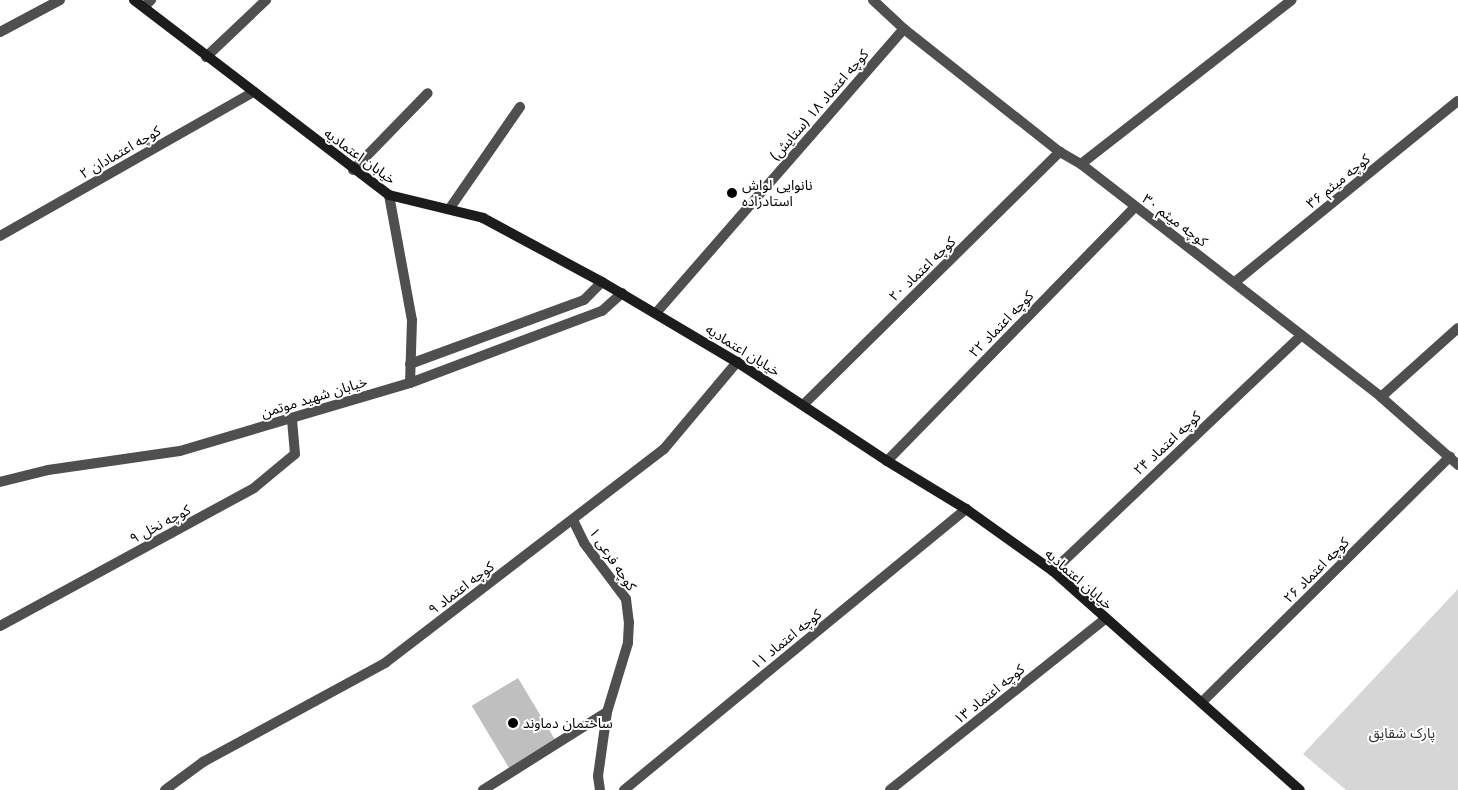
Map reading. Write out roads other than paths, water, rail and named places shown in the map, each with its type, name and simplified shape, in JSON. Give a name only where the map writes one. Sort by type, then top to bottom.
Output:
[{"type":"street","points":[[0,32],[60,0]]},
{"type":"street","name":"خیابان اعتمادیه","points":[[134,0],[147,4],[206,57],[388,195],[450,208],[483,218],[602,282],[737,362],[887,461],[966,509],[1053,571],[1104,620],[1202,702],[1300,790]]},
{"type":"street","points":[[206,57],[266,0]]},
{"type":"street","name":"کوچه میثم ۳۰","points":[[873,0],[904,29],[1060,152],[1081,164],[1382,397],[1458,465]]},
{"type":"street","points":[[1081,164],[1292,0]]},
{"type":"street","name":"کوچه اعتماد ۱۸ (ستایش)","points":[[656,313],[904,29]]},
{"type":"street","name":"کوچه اعتمادان ۲","points":[[0,236],[254,92]]},
{"type":"street","points":[[353,170],[428,94]]},
{"type":"street","name":"کوچه میثم ۳۶","points":[[1235,282],[1458,101]]},
{"type":"street","points":[[450,208],[520,107]]},
{"type":"street","name":"کوچه اعتماد ۲۰","points":[[803,405],[1060,152]]},
{"type":"street","points":[[388,195],[412,320],[410,383]]},
{"type":"street","name":"کوچه اعتماد ۲۲","points":[[887,461],[1135,206]]},
{"type":"street","points":[[410,364],[584,300],[602,282]]},
{"type":"street","name":"خیابان شهید موتمن","points":[[0,482],[48,470],[180,452],[410,383],[602,311],[622,293]]},
{"type":"street","points":[[1382,397],[1458,328]]},
{"type":"street","name":"کوچه اعتماد ۲۴","points":[[1053,571],[1301,336]]},
{"type":"street","name":"کوچه اعتماد ۹","points":[[165,790],[204,762],[385,663],[664,449],[737,362]]},
{"type":"street","name":"کوچه نخل ۹","points":[[0,626],[254,488],[295,454],[292,418]]},
{"type":"street","name":"کوچه اعتماد ۲۶","points":[[1202,702],[1450,457]]},
{"type":"street","name":"کوچه اعتماد ۱۱","points":[[624,790],[966,509]]},
{"type":"street","name":"کوچه فرعی ۱","points":[[573,520],[584,543],[626,599],[630,622],[628,643],[607,712],[598,776],[600,790]]},
{"type":"street","name":"کوچه اعتماد ۱۳","points":[[890,790],[1104,620]]},
{"type":"street","points":[[483,790],[607,712]]},
{"type":"place","name":"نانوایی لواش استادزاده","points":[[732,193]]},
{"type":"place","name":"ساختمان دماوند","points":[[513,723]]},
{"type":"park label","name":"پارک شقایق","points":[[1402,733]]}]
